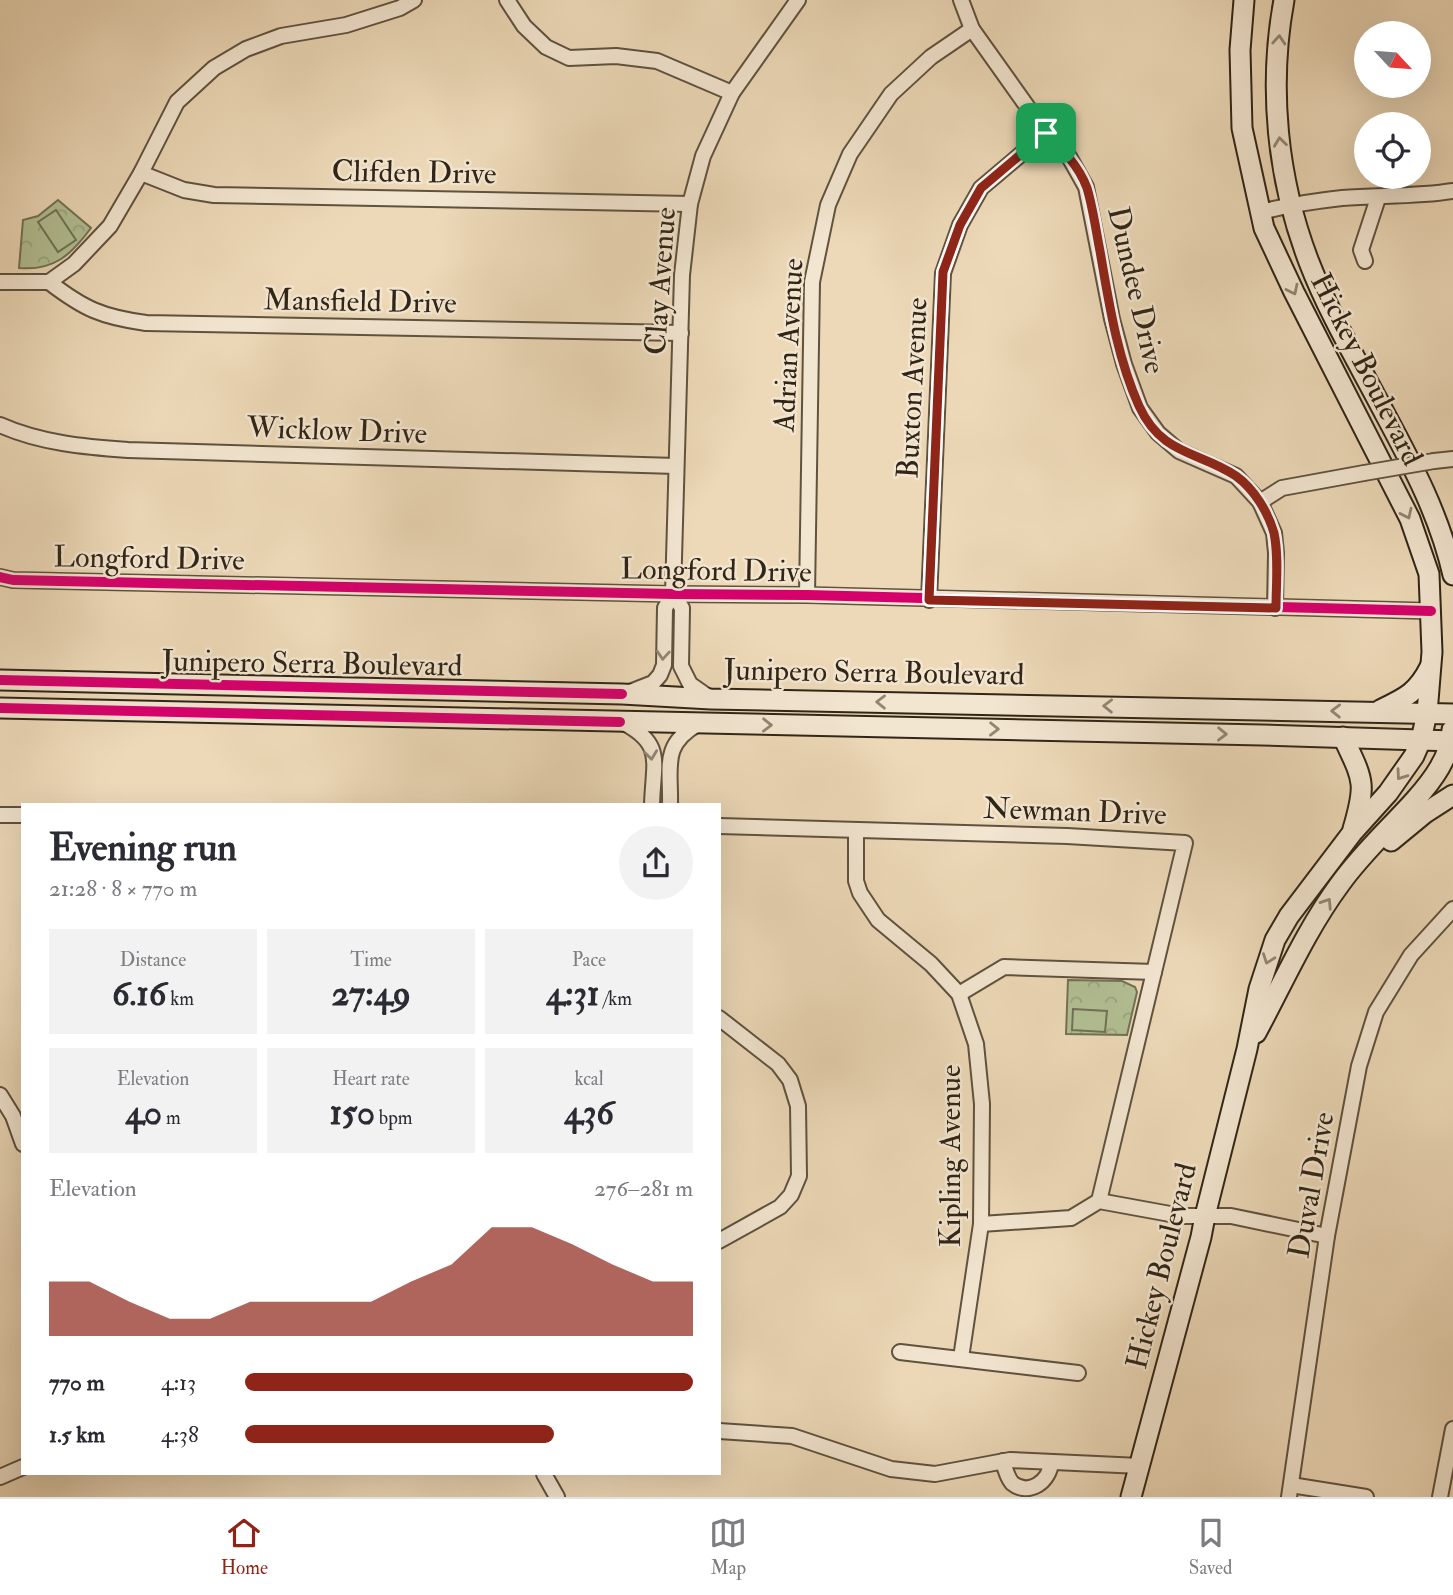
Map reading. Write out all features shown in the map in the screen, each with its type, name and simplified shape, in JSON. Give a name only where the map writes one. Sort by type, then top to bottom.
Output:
[{"type":"main road","name":"Hickey Boulevard","points":[[1131,1497],[1201,1237],[1259,989],[1275,940],[1289,916],[1352,833],[1401,775],[1420,740],[1427,713],[1432,663],[1429,574],[1410,519],[1264,228],[1242,128],[1240,50],[1244,0]]},
{"type":"main road","name":"Hickey Boulevard","points":[[1284,0],[1280,20],[1276,96],[1282,163],[1299,233],[1324,295],[1437,517],[1453,575]]},
{"type":"main road","points":[[1377,712],[1413,692],[1422,683],[1432,663]]},
{"type":"main road","name":"Junipero Serra Boulevard","points":[[0,680],[622,694],[711,699],[1453,713]]},
{"type":"main road","name":"Junipero Serra Boulevard","points":[[0,708],[1452,741]]},
{"type":"main road","name":"Hickey Boulevard","points":[[1247,1049],[1311,929],[1348,873],[1420,794],[1443,761],[1452,741],[1453,713]]},
{"type":"main road","points":[[1343,737],[1362,778],[1363,794],[1352,833]]},
{"type":"main road","points":[[1348,873],[1373,858],[1425,813],[1453,795]]},
{"type":"street","points":[[0,282],[49,282],[74,264],[110,226],[177,102],[214,68],[246,49],[281,36],[346,25],[400,8],[414,0]]},
{"type":"street","points":[[507,0],[524,26],[546,47],[569,58],[616,56],[657,61],[732,93]]},
{"type":"street","name":"Clay Avenue","points":[[622,694],[653,683],[664,665],[665,608],[673,594],[682,275],[690,204],[704,156],[732,93],[798,0]]},
{"type":"street","name":"Dundee Drive","points":[[961,0],[972,29],[1046,133],[1068,155],[1086,187],[1112,319],[1140,408],[1158,433],[1179,451],[1236,476],[1260,502],[1274,533],[1276,608]]},
{"type":"street","name":"Adrian Avenue","points":[[807,595],[812,282],[828,205],[850,154],[891,94],[931,57],[972,29]]},
{"type":"street","name":"Buxton Avenue","points":[[929,600],[943,272],[960,225],[981,188],[1046,133]]},
{"type":"street","name":"Clifden Drive","points":[[141,173],[184,190],[215,195],[690,204]]},
{"type":"street","points":[[1261,212],[1292,204],[1453,191]]},
{"type":"street","points":[[1365,261],[1361,250],[1378,198]]},
{"type":"street","name":"Mansfield Drive","points":[[49,282],[77,303],[110,318],[146,323],[681,333]]},
{"type":"street","name":"Wicklow Drive","points":[[0,425],[16,432],[81,447],[116,450],[676,466]]},
{"type":"street","points":[[1260,502],[1282,488],[1453,459]]},
{"type":"street","name":"Longford Drive","points":[[0,577],[13,580],[807,595],[1431,611]]},
{"type":"street","name":"Clay Avenue","points":[[673,594],[682,608],[681,666],[690,684],[711,699]]},
{"type":"street","points":[[620,722],[640,732],[653,750],[652,803]]},
{"type":"street","points":[[670,803],[671,750],[682,733],[699,723]]},
{"type":"street","points":[[0,815],[21,815]]},
{"type":"street","name":"Newman Drive","points":[[721,827],[1067,836],[1185,842],[1099,1201]]},
{"type":"street","name":"Kipling Avenue","points":[[856,830],[856,881],[860,894],[878,920],[932,964],[959,994],[976,1044],[982,1104],[981,1224],[961,1358]]},
{"type":"street","name":"Duval Drive","points":[[1290,1491],[1327,1236],[1359,1066],[1376,1012],[1411,955],[1453,909]]},
{"type":"street","points":[[959,994],[1004,967],[1154,972]]},
{"type":"street","points":[[721,1020],[778,1064],[790,1080],[798,1106],[799,1176],[791,1195],[780,1207],[721,1240]]},
{"type":"street","points":[[0,1095],[13,1116],[21,1138]]},
{"type":"street","points":[[981,1224],[1071,1218],[1099,1201],[1181,1216],[1231,1216],[1327,1236]]},
{"type":"street","points":[[900,1352],[1078,1373]]},
{"type":"street","points":[[1440,1497],[1453,1429]]},
{"type":"street","points":[[721,1431],[792,1436],[891,1469],[935,1474],[1003,1461],[1140,1466]]},
{"type":"street","points":[[1003,1461],[1011,1481],[1021,1489],[1028,1490],[1036,1489],[1043,1483],[1048,1476],[1051,1462]]},
{"type":"street","points":[[1,1472],[21,1467]]},
{"type":"street","points":[[545,1475],[557,1497]]},
{"type":"street","points":[[1290,1491],[1366,1497]]},
{"type":"green space","points":[[58,200],[91,228],[69,253],[52,264],[19,268],[23,220],[38,216]]},
{"type":"green space","points":[[56,210],[76,240],[58,252],[38,222]]},
{"type":"green space","points":[[1068,980],[1122,981],[1135,987],[1137,992],[1127,1035],[1066,1034]]},
{"type":"green space","points":[[1073,1009],[1107,1011],[1105,1032],[1072,1030]]},
{"type":"cycle path","points":[[0,577],[13,580],[807,595],[1431,611]]},
{"type":"cycle path","points":[[0,680],[622,694]]},
{"type":"cycle path","points":[[0,708],[620,722]]},
{"type":"route","points":[[1046,133],[1068,155],[1086,187],[1112,319],[1140,408],[1158,433],[1179,451],[1236,476],[1260,502],[1274,533],[1276,608],[929,600],[943,272],[960,225],[981,188],[1046,133]]}]
